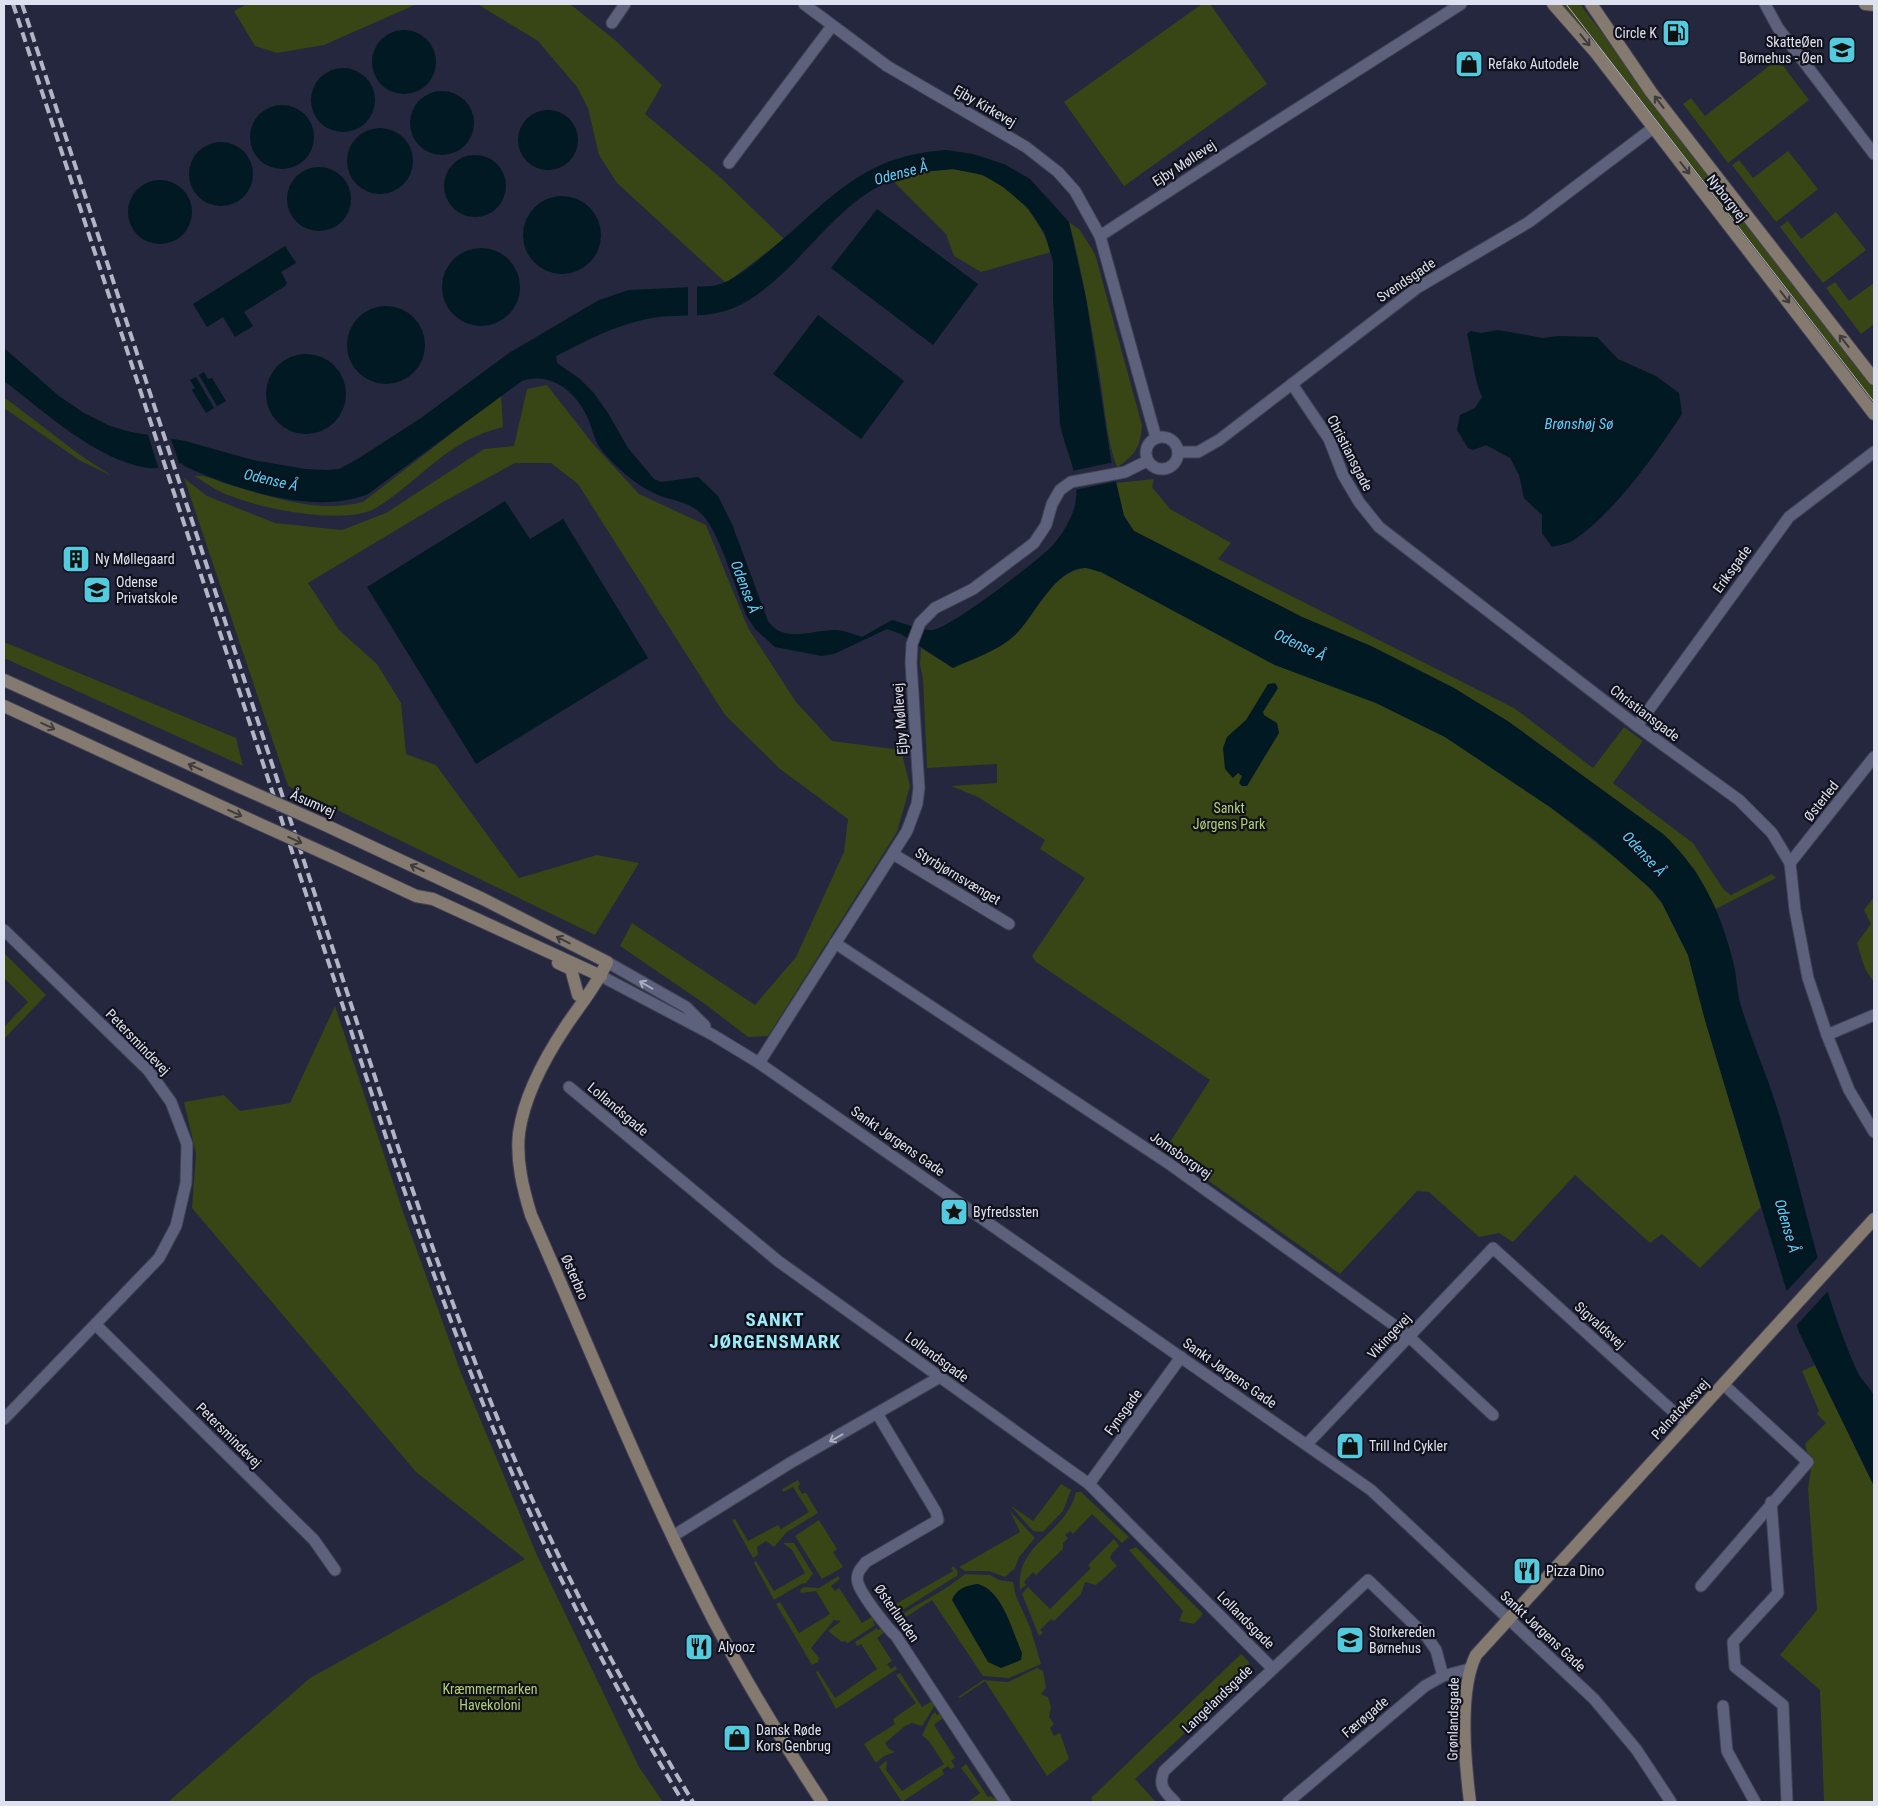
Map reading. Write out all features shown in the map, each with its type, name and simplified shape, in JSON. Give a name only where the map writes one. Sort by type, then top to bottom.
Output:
[{"type":"street","points":[[612,23],[625,4]]},
{"type":"street","name":"Ejby Kirkevej","points":[[804,4],[887,66],[1026,147],[1058,172],[1086,207],[1100,236]]},
{"type":"street","name":"Ejby Møllevej","points":[[1100,236],[1203,167],[1295,111],[1461,4]]},
{"type":"street","name":"Nyborgvej","points":[[1553,4],[1596,53],[1874,414]]},
{"type":"street","name":"Nyborgvej","points":[[1591,4],[1651,92],[1874,379]]},
{"type":"street","points":[[1765,4],[1778,28],[1874,154]]},
{"type":"street","points":[[1865,4],[1874,5]]},
{"type":"street","points":[[729,163],[832,26]]},
{"type":"street","name":"Svendsgade","points":[[1178,452],[1188,454],[1207,448],[1417,288],[1529,222],[1654,128]]},
{"type":"street","points":[[1100,236],[1156,438]]},
{"type":"street","name":"Christiansgade","points":[[1292,384],[1329,439],[1343,476],[1359,502],[1380,527],[1637,726],[1739,800],[1772,833],[1790,863],[1795,910],[1808,978],[1826,1035],[1849,1090],[1874,1132]]},
{"type":"street","points":[[1156,438],[1168,438],[1178,452],[1174,463],[1163,469],[1158,469],[1147,461],[1147,446],[1156,438]]},
{"type":"street","name":"Eriksgade","points":[[1637,726],[1789,517],[1874,452]]},
{"type":"street","name":"Ejby Møllevej","points":[[759,1063],[893,854],[907,831],[917,804],[919,788],[911,663],[912,644],[920,622],[934,608],[973,589],[1034,543],[1046,526],[1060,490],[1071,482],[1138,467],[1147,461]]},
{"type":"street","name":"Åsumvej","points":[[4,680],[323,824],[483,899],[602,959]]},
{"type":"street","points":[[4,706],[335,858],[570,969],[578,995]]},
{"type":"street","name":"Østerled","points":[[1790,863],[1874,757]]},
{"type":"street","name":"Styrbjørnsvænget","points":[[893,854],[1008,924]]},
{"type":"street","points":[[416,896],[433,899],[596,973]]},
{"type":"street","name":"Petersmindevej","points":[[4,930],[148,1070],[171,1102],[187,1144],[186,1183],[176,1226],[159,1258],[96,1326],[4,1419]]},
{"type":"street","name":"Jomsborgvej","points":[[835,943],[1168,1163],[1410,1336],[1493,1415]]},
{"type":"street","name":"Østerbro","points":[[602,959],[527,1101],[519,1133],[519,1162],[522,1186],[531,1216],[673,1536],[715,1622],[744,1675],[780,1737],[822,1802]]},
{"type":"street","name":"Sankt Jørgens Gade","points":[[602,959],[686,1007],[713,1035]]},
{"type":"street","name":"Østerbro","points":[[566,1026],[571,1008],[578,995],[596,973]]},
{"type":"street","name":"Sankt Jørgens Gade","points":[[596,973],[713,1035],[759,1063],[1371,1490],[1594,1699],[1636,1749],[1671,1802]]},
{"type":"street","points":[[1826,1035],[1874,1015]]},
{"type":"street","name":"Lollandsgade","points":[[569,1087],[778,1261],[1089,1484],[1272,1668]]},
{"type":"street","name":"Palnatokesvej","points":[[1507,1619],[1874,1219]]},
{"type":"street","name":"Vikingevej","points":[[1307,1444],[1493,1248]]},
{"type":"street","name":"Sigvaldsvej","points":[[1493,1248],[1686,1424]]},
{"type":"street","name":"Petersmindevej","points":[[96,1326],[314,1540],[336,1570]]},
{"type":"street","name":"Fynsgade","points":[[1089,1484],[1181,1357]]},
{"type":"street","points":[[673,1536],[790,1463],[878,1415],[940,1377]]},
{"type":"street","points":[[1701,1586],[1771,1502],[1808,1462],[1723,1384]]},
{"type":"street","name":"Østerlunden","points":[[878,1415],[936,1512],[938,1520],[866,1562],[858,1570],[858,1583],[888,1628],[896,1636],[1005,1802]]},
{"type":"street","points":[[1771,1502],[1778,1594],[1734,1642],[1735,1667],[1783,1705],[1788,1802]]},
{"type":"street","name":"Langelandsgade","points":[[1174,1802],[1162,1789],[1160,1781],[1164,1771],[1368,1580],[1427,1637],[1436,1650],[1443,1676]]},
{"type":"street","name":"Grønlandsgade","points":[[1470,1802],[1466,1751],[1466,1692],[1469,1669],[1476,1655],[1507,1619]]},
{"type":"street","name":"Færøgade","points":[[1288,1802],[1425,1686],[1443,1676],[1469,1669]]},
{"type":"street","points":[[1723,1706],[1727,1751],[1754,1802]]},
{"type":"green space","points":[[247,4],[417,4],[324,45],[277,53],[255,46],[234,11]]},
{"type":"green space","points":[[468,4],[570,4],[615,40],[662,85],[645,114],[721,178],[784,239],[726,283],[617,183],[599,155],[588,108],[577,87],[538,41],[479,5]]},
{"type":"green space","points":[[1202,4],[1210,4],[1267,84],[1124,186],[1064,102]]},
{"type":"green space","points":[[1560,4],[1580,4],[1874,387],[1874,409]]},
{"type":"green space","points":[[1778,59],[1809,100],[1728,163],[1683,104],[1691,98],[1705,116]]},
{"type":"green space","points":[[1788,151],[1818,189],[1776,222],[1732,165],[1739,160],[1753,178]]},
{"type":"green space","points":[[953,169],[984,176],[1017,197],[1041,228],[1051,252],[981,272],[954,256],[946,234],[892,180],[923,172]]},
{"type":"green space","points":[[1836,212],[1866,250],[1823,283],[1780,227],[1788,221],[1801,239]]},
{"type":"green space","points":[[1069,222],[1080,230],[1095,254],[1142,425],[1136,450],[1117,467],[1108,434],[1086,299]]},
{"type":"green space","points":[[1835,282],[1849,301],[1874,283],[1874,324],[1861,334],[1826,288]]},
{"type":"green space","points":[[547,385],[593,444],[639,494],[706,525],[748,628],[796,702],[832,741],[901,750],[910,786],[897,832],[768,1036],[748,1037],[705,1004],[620,946],[632,923],[755,1005],[796,957],[844,852],[848,819],[780,769],[725,715],[578,484],[551,463],[515,463],[443,502],[308,583],[339,630],[377,664],[401,703],[406,754],[436,765],[519,878],[597,855],[639,863],[595,935],[288,786],[184,478],[207,496],[275,523],[342,530],[386,513],[484,449],[514,446],[527,389]]},
{"type":"green space","points":[[501,395],[503,427],[465,441],[435,462],[393,497],[376,508],[361,513],[342,516],[320,515],[272,508],[231,496],[194,476],[207,477],[278,499],[312,505],[346,505],[363,502]]},
{"type":"green space","points":[[4,397],[80,455],[112,476],[79,460],[4,408]]},
{"type":"green space","points":[[1154,479],[1152,487],[1170,509],[1231,543],[1218,559],[1514,708],[1593,768],[1624,727],[1643,741],[1613,783],[1693,843],[1724,890],[1731,895],[1772,874],[1776,878],[1716,909],[1695,870],[1663,834],[1509,722],[1454,688],[1371,646],[1302,617],[1134,531],[1124,516],[1116,483]]},
{"type":"green space","name":"Sankt Jørgens Park","points":[[1085,568],[1101,572],[1275,665],[1376,703],[1445,737],[1550,807],[1640,877],[1662,903],[1688,955],[1705,1020],[1761,1207],[1700,1268],[1662,1234],[1650,1243],[1575,1175],[1513,1242],[1499,1233],[1479,1237],[1429,1192],[1417,1191],[1340,1274],[1189,1167],[1192,1161],[1179,1153],[1170,1142],[1210,1080],[1036,962],[1032,956],[1085,878],[1040,849],[1045,840],[978,797],[951,786],[997,783],[997,764],[927,768],[923,679],[920,665],[921,648],[953,668],[986,654],[1001,646],[1015,635],[1054,585],[1063,577],[1073,571]]},
{"type":"green space","points":[[4,642],[236,738],[243,766],[4,658]]},
{"type":"green space","points":[[1874,897],[1874,982],[1865,969],[1857,943],[1871,924],[1864,910]]},
{"type":"green space","points":[[4,953],[46,995],[4,1039],[4,1027],[28,1002],[4,978]]},
{"type":"green space","name":"Kræmmermarken Havekoloni","points":[[335,1006],[402,1209],[461,1373],[536,1553],[639,1767],[663,1802],[168,1802],[310,1678],[525,1559],[416,1472],[192,1208],[196,1154],[184,1102],[224,1095],[240,1111],[290,1103]]},
{"type":"green space","points":[[1815,1365],[1874,1486],[1874,1802],[1824,1802],[1820,1690],[1780,1655],[1817,1610],[1808,1489],[1811,1468],[1805,1444],[1826,1423],[1817,1414],[1819,1411],[1802,1371]]},
{"type":"green space","points":[[798,1480],[800,1484],[798,1487],[802,1494],[806,1493],[818,1513],[787,1532],[774,1547],[766,1541],[757,1547],[758,1555],[753,1558],[732,1520],[735,1519],[748,1541],[778,1525],[781,1529],[809,1512],[793,1487],[783,1492],[782,1489]]},
{"type":"green space","points":[[1061,1484],[1071,1490],[1063,1511],[1043,1532],[1033,1531],[1010,1505],[1033,1521]]},
{"type":"green space","points":[[1076,1492],[1081,1492],[1129,1537],[1122,1543],[1092,1514],[1073,1534],[1070,1531],[1065,1535],[1068,1538],[1063,1543],[1063,1549],[1036,1575],[1033,1572],[1024,1582],[1026,1585],[1020,1590],[1021,1574],[1025,1561],[1062,1519],[1070,1507]]},
{"type":"green space","points":[[1010,1511],[1035,1538],[1019,1557],[1015,1568],[1005,1577],[989,1571],[965,1571],[959,1567],[1020,1532]]},
{"type":"green space","points":[[819,1520],[837,1549],[833,1552],[843,1567],[822,1579],[795,1536]]},
{"type":"green space","points":[[1114,1539],[1119,1546],[1110,1558],[1117,1566],[1096,1585],[1085,1582],[1081,1594],[1054,1621],[1051,1619],[1040,1630],[1043,1633],[1039,1636],[1022,1594],[1028,1587],[1050,1609],[1091,1568],[1088,1565]]},
{"type":"green space","points":[[783,1543],[794,1543],[813,1574],[806,1583],[774,1600],[754,1563],[756,1561],[774,1591],[805,1573],[792,1550]]},
{"type":"green space","points":[[1136,1547],[1203,1614],[1194,1624],[1179,1621],[1183,1611],[1129,1550]]},
{"type":"green space","points":[[953,1566],[957,1570],[958,1575],[901,1611],[894,1605],[953,1571],[951,1568]]},
{"type":"green space","points":[[965,1574],[990,1575],[999,1580],[1013,1582],[1016,1596],[1030,1627],[1041,1664],[1009,1678],[983,1676],[932,1600],[906,1617],[904,1613],[943,1590]]},
{"type":"green space","points":[[838,1576],[840,1579],[831,1586],[835,1591],[839,1588],[862,1623],[873,1616],[877,1619],[873,1622],[875,1625],[848,1643],[842,1642],[828,1631],[841,1621],[834,1620],[811,1648],[819,1658],[818,1662],[812,1665],[776,1604],[780,1602],[799,1633],[830,1614],[816,1591],[801,1593],[800,1590],[804,1587],[819,1588]]},
{"type":"green space","points":[[877,1628],[878,1630],[882,1628],[885,1632],[877,1638],[892,1661],[887,1664],[891,1669],[895,1666],[897,1669],[836,1709],[816,1672],[818,1671],[835,1698],[877,1669],[861,1644],[857,1646],[855,1642]]},
{"type":"green space","points":[[1241,1654],[1249,1662],[1248,1675],[1135,1779],[1156,1802],[1093,1802],[1091,1798]]},
{"type":"green space","points":[[1037,1668],[1043,1671],[1046,1688],[1041,1694],[1048,1697],[1051,1707],[1049,1717],[1054,1724],[1050,1728],[1054,1736],[1060,1733],[1069,1759],[1047,1776],[985,1681],[960,1698],[958,1697],[983,1680],[1008,1682]]},
{"type":"green space","points":[[900,1673],[922,1707],[932,1701],[935,1705],[922,1726],[912,1723],[905,1726],[885,1743],[889,1749],[895,1752],[884,1756],[876,1763],[864,1744],[895,1724],[893,1719],[916,1703],[896,1675]]},
{"type":"green space","points":[[935,1712],[937,1715],[941,1713],[943,1718],[934,1725],[955,1758],[951,1761],[955,1767],[951,1769],[948,1766],[942,1770],[944,1774],[902,1802],[879,1767],[887,1760],[886,1770],[902,1791],[944,1764],[929,1741],[922,1735]]},
{"type":"green space","points":[[966,1764],[988,1797],[991,1796],[999,1802],[968,1802],[980,1793],[961,1768]]},
{"type":"water","points":[[404,30],[422,35],[427,39],[431,44],[436,62],[431,80],[427,85],[422,89],[404,94],[386,89],[381,85],[377,80],[372,62],[377,44],[381,39],[386,35]]},
{"type":"water","points":[[337,68],[349,68],[366,77],[373,88],[375,100],[373,112],[366,123],[349,132],[337,132],[325,127],[316,118],[311,106],[311,94],[316,82],[325,73]]},
{"type":"water","points":[[436,91],[448,91],[465,100],[472,111],[474,123],[472,135],[465,146],[448,155],[436,155],[424,150],[415,141],[410,129],[410,117],[415,105],[424,96]]},
{"type":"water","points":[[276,105],[288,105],[305,114],[312,125],[314,137],[312,149],[305,160],[288,169],[276,169],[264,164],[255,155],[250,143],[250,131],[255,119],[264,110]]},
{"type":"water","points":[[548,110],[565,115],[573,123],[578,140],[573,157],[565,165],[548,170],[531,165],[523,157],[518,140],[523,123],[531,115]]},
{"type":"water","points":[[380,128],[392,131],[403,138],[410,149],[413,161],[410,173],[403,184],[392,191],[380,194],[368,191],[357,184],[350,173],[347,161],[350,149],[357,138],[368,131]]},
{"type":"water","points":[[221,142],[233,144],[244,151],[251,162],[253,174],[251,186],[244,197],[233,204],[221,206],[209,204],[198,197],[191,186],[189,174],[191,162],[198,151],[209,144]]},
{"type":"water","name":"Odense Å","points":[[946,150],[973,154],[1004,164],[1030,179],[1069,222],[1086,298],[1111,460],[1124,516],[1134,531],[1302,617],[1371,646],[1454,688],[1509,722],[1663,834],[1689,863],[1709,894],[1723,928],[1734,965],[1741,1006],[1777,1106],[1833,1310],[1857,1371],[1874,1396],[1874,1486],[1799,1332],[1705,1020],[1688,955],[1662,903],[1652,890],[1596,841],[1550,807],[1445,737],[1376,703],[1275,665],[1101,572],[1088,568],[1075,570],[1065,575],[1055,584],[1022,627],[1008,641],[953,668],[901,634],[887,629],[834,654],[822,656],[775,647],[756,630],[747,617],[718,540],[701,513],[689,505],[656,494],[627,476],[600,448],[584,411],[571,393],[563,387],[544,379],[522,381],[368,494],[347,500],[324,502],[299,501],[250,491],[204,475],[184,466],[182,463],[148,468],[129,463],[90,445],[4,381],[4,348],[59,396],[84,413],[110,426],[131,432],[185,441],[253,460],[305,469],[339,469],[421,418],[509,353],[599,300],[629,290],[713,286],[728,281],[768,252],[848,184],[868,171],[890,161],[916,154]],"holes":[[[953,169],[983,175],[1003,187],[1028,208],[1045,234],[1053,262],[1053,298],[1060,424],[1075,476],[1076,498],[1074,509],[1060,537],[1053,545],[975,606],[943,626],[928,630],[892,620],[862,637],[838,630],[798,634],[782,632],[774,628],[768,621],[732,524],[718,496],[698,477],[661,482],[654,479],[628,448],[608,413],[593,392],[580,379],[557,363],[556,356],[600,334],[634,322],[661,317],[711,314],[736,307],[768,287],[851,205],[890,181],[913,174]]]},
{"type":"water","points":[[475,155],[487,158],[497,164],[503,174],[506,186],[503,198],[497,208],[487,214],[475,217],[463,214],[453,208],[447,198],[444,186],[447,174],[453,164],[463,158]]},
{"type":"water","points":[[319,167],[331,169],[342,176],[349,187],[351,199],[349,211],[342,222],[331,229],[319,231],[307,229],[296,222],[289,211],[287,199],[289,187],[296,176],[307,169]]},
{"type":"water","points":[[154,180],[166,180],[183,189],[190,200],[192,212],[190,224],[183,235],[166,244],[154,244],[142,239],[133,230],[128,218],[128,206],[133,194],[142,185]]},
{"type":"water","points":[[554,196],[570,196],[584,202],[595,213],[601,227],[601,243],[595,257],[584,268],[570,274],[554,274],[540,268],[529,257],[523,243],[523,227],[529,213],[540,202]]},
{"type":"water","points":[[877,209],[978,284],[933,345],[831,268]]},
{"type":"water","points":[[285,246],[296,263],[281,272],[287,283],[285,286],[244,312],[253,326],[235,337],[223,317],[207,327],[193,304]]},
{"type":"water","points":[[481,248],[496,251],[513,265],[517,272],[520,287],[517,302],[503,319],[496,323],[481,326],[466,323],[449,309],[445,302],[442,287],[445,272],[459,255],[466,251]]},
{"type":"water","points":[[378,306],[394,306],[408,312],[419,323],[425,337],[425,353],[419,367],[408,378],[394,384],[378,384],[364,378],[353,367],[347,353],[347,337],[353,323],[364,312]]},
{"type":"water","points":[[818,315],[904,381],[861,439],[773,374]]},
{"type":"water","name":"Brønshøj Sø","points":[[1498,330],[1543,338],[1558,336],[1597,337],[1618,359],[1656,376],[1679,393],[1682,414],[1647,465],[1619,499],[1574,540],[1552,547],[1542,533],[1542,515],[1524,498],[1519,475],[1510,458],[1486,445],[1473,450],[1468,448],[1457,430],[1460,415],[1475,408],[1482,397],[1467,334],[1471,331],[1481,333]]},
{"type":"water","points":[[306,354],[321,357],[334,366],[343,379],[346,394],[343,409],[334,422],[321,431],[306,434],[291,431],[278,422],[269,409],[266,394],[269,379],[278,366],[291,357]]},
{"type":"water","points":[[204,372],[208,379],[212,378],[226,401],[217,406],[199,375]]},
{"type":"water","points":[[196,377],[214,408],[206,413],[192,390],[195,388],[190,380]]},
{"type":"water","points":[[505,501],[530,539],[563,519],[648,658],[476,764],[367,587]]},
{"type":"water","points":[[1275,683],[1278,688],[1263,712],[1264,715],[1277,723],[1279,733],[1247,786],[1242,786],[1239,783],[1242,776],[1238,773],[1233,778],[1225,769],[1223,748],[1227,737],[1246,720],[1268,684]]},
{"type":"water","points":[[978,1584],[987,1588],[994,1595],[1006,1613],[1022,1653],[1021,1660],[1001,1668],[988,1662],[952,1600],[962,1588]]},
{"type":"pier","points":[[688,285],[697,285],[697,319],[688,320]]},
{"type":"pier","points":[[147,432],[170,436],[180,466],[159,470]]},
{"type":"pier","points":[[1114,462],[1118,481],[1075,490],[1072,471]]},
{"type":"pier","points":[[1820,1255],[1830,1289],[1795,1327],[1784,1294]]},
{"type":"tram line","points":[[1566,4],[1874,402]]},
{"type":"railway","points":[[13,4],[387,1140],[455,1332],[500,1445],[541,1537],[608,1671],[683,1802]]},
{"type":"railway","points":[[22,4],[395,1138],[456,1311],[506,1439],[562,1563],[625,1684],[693,1802]]},
{"type":"place","name":"Circle K","points":[[1676,33]]},
{"type":"place","name":"SkatteØen Børnehus - Øen","points":[[1842,50]]},
{"type":"place","name":"Refako Autodele","points":[[1469,64]]},
{"type":"place","name":"Ny Møllegaard","points":[[76,559]]},
{"type":"place","name":"Odense Privatskole","points":[[97,590]]},
{"type":"place","name":"Byfredssten","points":[[954,1212]]},
{"type":"place","name":"Trill Ind Cykler","points":[[1350,1446]]},
{"type":"place","name":"Pizza Dino","points":[[1527,1571]]},
{"type":"place","name":"Storkereden Børnehus","points":[[1350,1640]]},
{"type":"place","name":"Alyooz","points":[[699,1647]]},
{"type":"place","name":"Dansk Røde Kors Genbrug","points":[[737,1738]]},
{"type":"district","name":"SANKT JØRGENSMARK","points":[[775,1330]]}]
